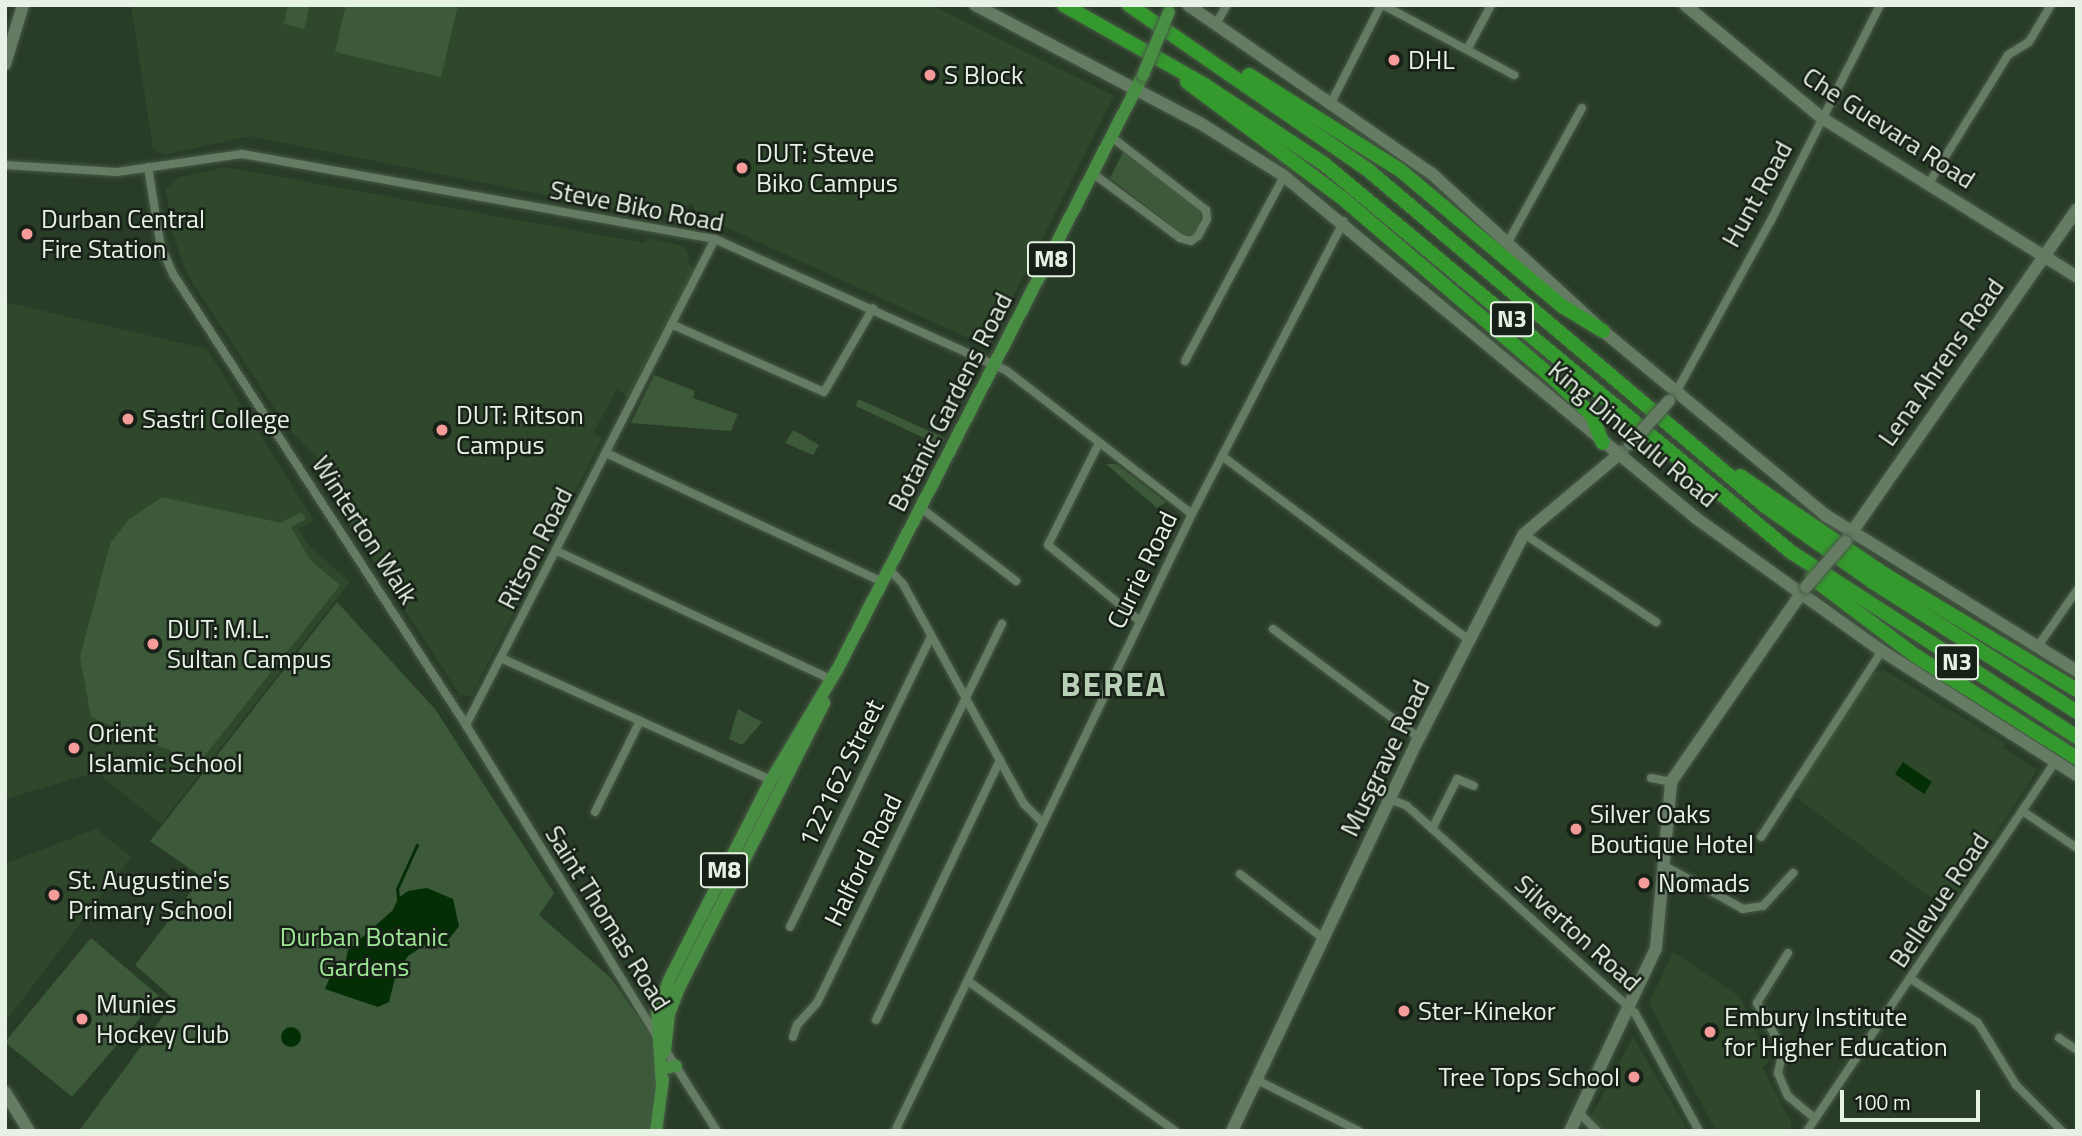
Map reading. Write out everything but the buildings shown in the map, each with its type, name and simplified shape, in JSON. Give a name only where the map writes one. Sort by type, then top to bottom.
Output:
[{"type":"highway","name":"N3","points":[[1064,5],[1175,68],[1354,187],[1726,501],[1838,587],[2077,737]]},
{"type":"highway","name":"N3","points":[[1129,5],[1181,38],[1368,170],[1720,467],[1813,541],[2077,712]]},
{"type":"highway","points":[[1181,38],[1220,55],[1400,170],[1562,306],[1603,331]]},
{"type":"highway","points":[[1175,68],[1203,97],[1341,197],[1555,380],[1591,414],[1603,443]]},
{"type":"highway","points":[[1720,467],[2077,690]]},
{"type":"highway","points":[[1726,501],[1753,531],[1884,633],[2077,758]]},
{"type":"main road","points":[[5,64],[23,5]]},
{"type":"main road","name":"King Dinuzulu Road","points":[[975,5],[1137,90],[1284,176],[1344,221],[1617,457],[1882,651],[2077,775]]},
{"type":"main road","points":[[1188,5],[1332,101],[1431,173],[1508,242],[1672,398],[1848,537],[2077,671]]},
{"type":"main road","name":"Che Guevara Road","points":[[1685,5],[1822,118],[2077,277]]},
{"type":"main road","name":"Botanic Gardens Road","points":[[662,1087],[663,1045],[679,988],[834,675],[1114,139],[1170,7]]},
{"type":"main road","name":"Lena Ahrens Road","points":[[1671,782],[1802,591],[1848,537],[2077,209]]},
{"type":"main road","name":"Musgrave Road","points":[[1232,1131],[1419,738],[1524,534],[1617,457],[1672,398]]},
{"type":"main road","name":"Botanic Gardens Road","points":[[662,1087],[670,1067],[657,1012],[679,959],[771,780],[834,675]]},
{"type":"main road","points":[[1570,1131],[1656,948],[1671,782]]},
{"type":"main road","points":[[643,1012],[657,1012]]},
{"type":"main road","name":"M8","points":[[656,1131],[662,1087]]},
{"type":"main road","points":[[5,1093],[29,1131]]},
{"type":"street","points":[[1216,23],[1227,5]]},
{"type":"street","points":[[1332,101],[1382,5],[1514,75]]},
{"type":"street","points":[[1467,50],[1491,5]]},
{"type":"street","points":[[1929,183],[2008,55],[2029,42],[2051,5]]},
{"type":"street","name":"Hunt Road","points":[[1672,398],[1822,118],[1877,6]]},
{"type":"street","points":[[1508,242],[1582,108]]},
{"type":"street","points":[[1095,175],[1180,238],[1191,241],[1198,236],[1207,219],[1206,210],[1114,139]]},
{"type":"street","name":"Steve Biko Road","points":[[5,165],[117,172],[242,154],[715,239],[996,365],[1192,514]]},
{"type":"street","name":"Winterton Walk","points":[[148,167],[161,247],[173,274],[466,725]]},
{"type":"street","points":[[1185,361],[1284,176]]},
{"type":"street","name":"Currie Road","points":[[895,1131],[1192,514],[1344,221]]},
{"type":"street","name":"Ritson Road","points":[[466,725],[715,239]]},
{"type":"street","points":[[671,324],[817,390],[831,386],[873,308]]},
{"type":"street","points":[[1099,443],[1048,544],[1140,621]]},
{"type":"street","points":[[606,453],[883,582]]},
{"type":"street","points":[[1222,456],[1469,639]]},
{"type":"street","points":[[921,508],[1016,581]]},
{"type":"street","points":[[1524,534],[1656,622]]},
{"type":"street","points":[[556,551],[834,675]]},
{"type":"street","points":[[889,569],[903,584],[1024,804],[1043,822]]},
{"type":"street","points":[[2038,646],[2077,590]]},
{"type":"street","name":"Halford Road","points":[[793,1037],[819,999],[1002,624]]},
{"type":"street","points":[[1273,629],[1419,738]]},
{"type":"street","name":"122162 Street","points":[[790,928],[931,636]]},
{"type":"street","points":[[1761,837],[1882,651]]},
{"type":"street","points":[[502,659],[771,780]]},
{"type":"street","points":[[596,813],[640,721]]},
{"type":"street","name":"Saint Thomas Road","points":[[466,725],[663,1045]]},
{"type":"street","points":[[876,1020],[1000,760]]},
{"type":"street","name":"Bellevue Road","points":[[1807,1131],[2056,761]]},
{"type":"street","points":[[1432,829],[1457,779],[1474,786]]},
{"type":"street","points":[[1651,779],[1671,782]]},
{"type":"street","name":"Silverton Road","points":[[1390,799],[1407,806],[1630,1008],[1650,1034],[1699,1131]]},
{"type":"street","points":[[2024,811],[2077,848]]},
{"type":"street","points":[[1663,865],[1728,905],[1743,909],[1763,906],[1793,873]]},
{"type":"street","points":[[1240,874],[1324,939]]},
{"type":"street","points":[[1788,953],[1757,1003],[1783,1050],[1778,1073],[1788,1096],[1815,1119]]},
{"type":"street","points":[[1911,979],[1981,1026],[2016,1086],[2062,1131]]},
{"type":"street","points":[[968,981],[1175,1131]]},
{"type":"street","points":[[2059,1038],[2077,1050]]},
{"type":"street","points":[[670,1067],[717,1131]]},
{"type":"street","points":[[1258,1080],[1359,1131]]},
{"type":"street","points":[[1579,1113],[1597,1131]]},
{"type":"shaded area","name":"DUT: Steve Biko Campus","points":[[131,5],[931,5],[1114,96],[988,347],[724,226],[709,212],[694,210],[694,203],[662,215],[627,211],[249,136],[164,155],[153,148]]},
{"type":"shaded area","name":"DUT: Ritson Campus","points":[[225,167],[644,243],[648,238],[683,246],[689,256],[687,261],[694,269],[628,398],[617,389],[593,433],[602,438],[471,696],[460,695],[348,522],[354,518],[316,457],[286,426],[187,274],[172,231],[166,189],[180,177]]},
{"type":"shaded area","points":[[5,302],[207,349],[314,521],[298,528],[309,546],[350,582],[161,824],[96,772],[5,799]]},
{"type":"shaded area","points":[[1884,670],[2005,743],[2003,748],[2037,770],[1947,910],[1796,797],[1801,791],[1795,787],[1872,673]]},
{"type":"shaded area","points":[[1903,762],[1932,782],[1924,794],[1895,774]]},
{"type":"shaded area","name":"St. Augustine's Primary School","points":[[96,829],[131,857],[5,1022],[5,864]]},
{"type":"shaded area","points":[[427,888],[453,899],[459,926],[446,943],[428,943],[408,956],[396,974],[389,1002],[378,1007],[325,989],[330,977],[345,965],[348,950],[393,910],[398,898],[408,891]]},
{"type":"shaded area","name":"Embury Institute for Higher Education","points":[[1673,952],[1740,997],[1769,1062],[1762,1067],[1791,1122],[1790,1131],[1716,1131],[1649,1003]]},
{"type":"shaded area","points":[[291,1027],[298,1030],[301,1037],[298,1044],[291,1047],[284,1044],[281,1037],[284,1030]]},
{"type":"shaded area","name":"Tree Tops School","points":[[1633,1037],[1686,1126],[1682,1131],[1599,1131],[1591,1117]]},
{"type":"green space","points":[[288,5],[310,5],[304,29],[284,24]]},
{"type":"green space","points":[[346,5],[458,5],[441,77],[335,52]]},
{"type":"green space","points":[[1123,152],[1201,211],[1200,225],[1194,233],[1184,235],[1110,178]]},
{"type":"green space","points":[[654,375],[695,391],[693,398],[738,414],[731,431],[631,423]]},
{"type":"green space","points":[[858,399],[945,438],[941,446],[856,406]]},
{"type":"green space","points":[[793,430],[819,445],[813,455],[785,443]]},
{"type":"green space","points":[[1106,464],[1116,464],[1166,502],[1157,508]]},
{"type":"green space","name":"DUT: M.L. Sultan Campus","points":[[162,497],[281,523],[301,512],[306,519],[291,527],[310,560],[340,585],[199,763],[91,717],[80,657],[110,544],[128,520]]},
{"type":"green space","name":"Durban Botanic Gardens","points":[[337,602],[435,709],[554,893],[539,915],[611,978],[661,1050],[653,1131],[79,1131],[175,1000],[135,965],[202,877],[150,841]]},
{"type":"green space","points":[[738,709],[762,722],[742,745],[729,739]]},
{"type":"green space","name":"Munies Hockey Club","points":[[91,938],[159,996],[72,1097],[5,1042]]},
{"type":"waterway","points":[[398,898],[397,889],[417,845]]},
{"type":"place","name":"DHL","points":[[1394,60]]},
{"type":"place","name":"S Block","points":[[930,75]]},
{"type":"place","name":"DUT: Steve Biko Campus","points":[[742,168]]},
{"type":"place","name":"Durban Central Fire Station","points":[[27,234]]},
{"type":"place","name":"Sastri College","points":[[128,419]]},
{"type":"place","name":"DUT: Ritson Campus","points":[[442,430]]},
{"type":"place","name":"DUT: M.L. Sultan Campus","points":[[153,644]]},
{"type":"place","name":"Orient Islamic School","points":[[74,748]]},
{"type":"place","name":"Silver Oaks Boutique Hotel","points":[[1576,829]]},
{"type":"place","name":"Nomads","points":[[1644,883]]},
{"type":"place","name":"St. Augustine's Primary School","points":[[54,895]]},
{"type":"place","name":"Ster-Kinekor","points":[[1404,1011]]},
{"type":"place","name":"Munies Hockey Club","points":[[82,1019]]},
{"type":"place","name":"Embury Institute for Higher Education","points":[[1710,1032]]},
{"type":"place","name":"Tree Tops School","points":[[1634,1077]]},
{"type":"district","name":"BEREA","points":[[1114,685]]}]
